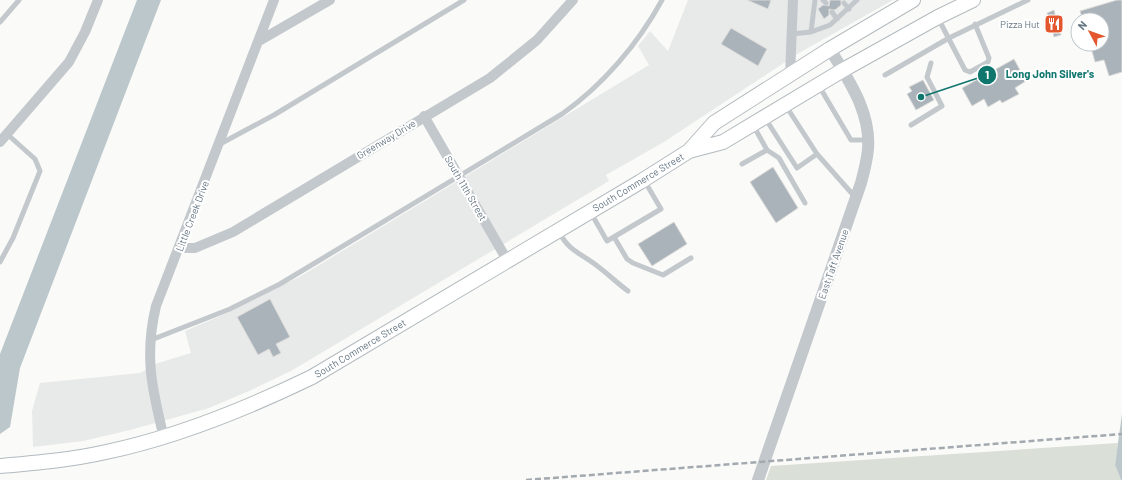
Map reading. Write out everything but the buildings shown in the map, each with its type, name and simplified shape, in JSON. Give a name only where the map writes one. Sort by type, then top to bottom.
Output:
[{"type":"main road","name":"South Commerce Street","points":[[689,151],[723,142],[843,70],[938,17],[973,0]]},
{"type":"main road","name":"South Commerce Street","points":[[0,466],[46,462],[106,453],[164,438],[206,424],[261,402],[312,377],[589,211],[644,180],[689,151],[714,123],[908,1]]},
{"type":"street","points":[[0,142],[4,131],[69,62],[85,32],[98,0]]},
{"type":"street","name":"Little Creek Drive","points":[[164,438],[153,390],[149,363],[150,340],[156,306],[180,248],[274,0]]},
{"type":"street","points":[[259,41],[330,0]]},
{"type":"street","name":"Greenway Drive","points":[[180,248],[195,248],[233,232],[424,116],[490,78],[537,40],[573,0]]},
{"type":"street","points":[[790,76],[793,0]]},
{"type":"street","name":"East Taft Avenue","points":[[758,480],[856,198],[867,159],[868,140],[866,124],[861,106],[843,70],[830,49]]},
{"type":"street","name":"South 11th Street","points":[[424,116],[507,260]]},
{"type":"lane","points":[[0,22],[19,0]]},
{"type":"lane","points":[[220,144],[274,115],[464,0]]},
{"type":"lane","points":[[150,340],[230,309],[280,284],[459,177],[576,104],[594,88],[636,41],[662,0]]},
{"type":"lane","points":[[811,32],[815,0]]},
{"type":"lane","points":[[791,34],[811,32],[830,25],[857,0]]},
{"type":"lane","points":[[885,76],[975,24],[1016,3],[1028,0]]},
{"type":"lane","points":[[844,3],[849,9]]},
{"type":"lane","points":[[832,12],[837,19]]},
{"type":"lane","points":[[938,17],[966,70],[970,72],[988,62],[989,58],[975,24]]},
{"type":"lane","points":[[911,125],[942,106],[928,77],[931,63]]},
{"type":"lane","points":[[818,85],[851,140],[868,140]]},
{"type":"lane","points":[[785,105],[817,154],[856,198]]},
{"type":"lane","points":[[758,121],[798,168],[817,154]]},
{"type":"lane","points":[[758,121],[767,150],[779,158],[805,203]]},
{"type":"lane","points":[[0,262],[13,238],[40,171],[35,159],[4,131]]},
{"type":"lane","points":[[742,164],[767,150]]},
{"type":"lane","points":[[589,211],[607,241],[661,209],[644,180]]},
{"type":"lane","points":[[557,230],[565,243],[575,253],[594,264],[628,291]]},
{"type":"lane","points":[[614,237],[627,259],[633,263],[663,275],[691,258]]},
{"type":"shaded area","points":[[137,0],[161,0],[20,368],[10,427],[0,434],[0,354]]},
{"type":"shaded area","points":[[688,0],[893,0],[799,53],[664,142],[606,175],[609,181],[291,371],[209,408],[130,430],[83,441],[33,447],[32,411],[40,383],[140,373],[155,364],[191,353],[185,331],[232,311],[301,276],[649,65],[638,46],[650,31],[668,51]]},
{"type":"shaded area","points":[[1122,414],[1122,480],[1121,480],[1115,465]]},
{"type":"shaded area","points":[[1118,443],[1115,465],[1121,480],[766,480],[771,466]]},
{"type":"railway","points":[[526,480],[1122,434]]},
{"type":"place","name":"Pizza Hut","points":[[1054,24]]},
{"type":"place","name":"Long John Silver's","points":[[921,97]]}]
